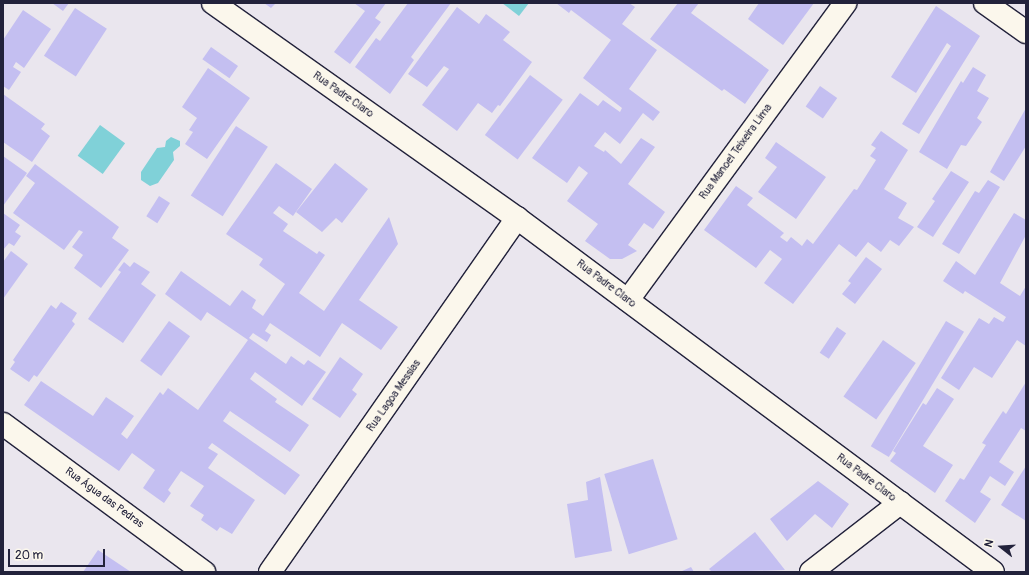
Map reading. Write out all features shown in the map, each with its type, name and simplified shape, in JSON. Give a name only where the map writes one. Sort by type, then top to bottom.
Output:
[{"type":"street","name":"Rua Padre Claro","points":[[213,3],[517,218],[993,572]]},
{"type":"street","name":"Rua Manoel Teixeira Lima","points":[[628,300],[845,3]]},
{"type":"street","points":[[985,3],[1026,32]]},
{"type":"street","name":"Rua Lagoa Messias","points":[[270,572],[517,218]]},
{"type":"street","name":"Rua Água das Pedras","points":[[3,424],[204,572]]},
{"type":"street","points":[[811,572],[900,503]]},
{"type":"water","points":[[502,3],[529,3],[519,16]]},
{"type":"water","points":[[100,125],[125,143],[103,174],[78,156]]},
{"type":"water","points":[[171,137],[180,141],[180,146],[173,152],[174,160],[158,183],[150,186],[141,180],[141,172],[157,148],[165,147],[166,141]]},
{"type":"building","points":[[52,3],[69,3],[63,11]]},
{"type":"building","points":[[264,3],[276,3],[271,8]]},
{"type":"building","points":[[354,3],[386,3],[375,18],[381,22],[350,64],[334,52],[365,11]]},
{"type":"building","points":[[408,3],[451,3],[411,57],[414,60],[390,94],[355,67],[376,38],[380,41]]},
{"type":"building","points":[[556,3],[629,3],[635,7],[622,24],[657,50],[629,89],[660,112],[653,121],[643,113],[620,144],[605,132],[594,146],[604,152],[605,150],[621,164],[641,138],[655,147],[628,184],[665,212],[653,229],[644,223],[628,245],[637,251],[622,259],[610,259],[585,241],[598,224],[567,201],[588,173],[579,166],[567,183],[532,158],[580,93],[598,106],[603,100],[620,112],[622,108],[583,78],[611,40],[571,10],[569,13]]},
{"type":"building","points":[[678,3],[699,3],[691,13],[769,70],[745,104],[724,89],[722,91],[650,39]]},
{"type":"building","points":[[759,3],[814,3],[783,45],[748,19]]},
{"type":"building","points":[[936,6],[980,36],[919,134],[902,124],[951,46],[947,43],[916,93],[891,77]]},
{"type":"building","points":[[457,7],[479,24],[486,14],[510,32],[503,40],[532,62],[500,106],[498,105],[492,113],[478,103],[457,131],[422,105],[449,69],[444,66],[427,87],[408,74]]},
{"type":"building","points":[[75,8],[107,29],[76,77],[44,56]]},
{"type":"building","points":[[23,10],[51,29],[24,68],[16,62],[13,67],[21,72],[9,90],[3,86],[3,40]]},
{"type":"building","points":[[211,47],[238,66],[229,78],[202,59]]},
{"type":"building","points":[[973,67],[986,75],[977,91],[989,98],[977,118],[982,122],[966,146],[961,145],[947,169],[919,152],[961,81],[963,83]]},
{"type":"building","points":[[208,68],[250,98],[207,159],[185,144],[193,132],[189,130],[197,118],[182,107]]},
{"type":"building","points":[[530,75],[563,100],[518,160],[485,135]]},
{"type":"building","points":[[820,86],[837,98],[823,119],[806,106]]},
{"type":"building","points":[[3,94],[45,124],[41,129],[50,136],[32,162],[3,142]]},
{"type":"building","points":[[1026,108],[1026,146],[1004,181],[990,172]]},
{"type":"building","points":[[236,126],[268,147],[223,216],[191,196]]},
{"type":"building","points":[[881,131],[908,150],[884,189],[907,203],[898,218],[914,227],[899,246],[890,240],[881,252],[868,242],[856,257],[839,244],[793,304],[764,283],[782,259],[770,250],[756,268],[704,230],[736,186],[753,198],[747,205],[784,233],[780,237],[787,242],[791,237],[802,246],[807,239],[813,244],[854,189],[857,190],[876,160],[870,156],[876,148],[871,145]]},
{"type":"building","points":[[776,142],[826,177],[796,219],[758,192],[777,167],[765,158]]},
{"type":"building","points":[[3,156],[27,173],[3,206]]},
{"type":"building","points":[[276,163],[312,189],[293,216],[279,206],[273,213],[288,224],[283,231],[317,254],[319,251],[325,255],[299,293],[324,311],[389,217],[398,244],[359,300],[398,327],[381,350],[342,323],[320,357],[270,323],[265,331],[271,335],[267,342],[253,333],[249,338],[286,364],[291,356],[304,365],[308,360],[326,372],[302,406],[255,372],[250,379],[277,399],[275,402],[309,425],[290,452],[230,411],[223,421],[300,475],[285,495],[212,443],[208,448],[218,454],[208,468],[255,500],[232,534],[220,527],[217,531],[201,520],[204,515],[190,506],[204,486],[181,471],[168,490],[171,493],[164,503],[143,488],[155,470],[132,453],[119,471],[24,405],[41,381],[93,416],[106,397],[134,416],[121,434],[127,439],[160,392],[163,395],[168,388],[198,410],[248,340],[207,312],[201,321],[165,294],[181,271],[230,306],[242,290],[256,300],[252,308],[263,316],[285,284],[259,265],[263,259],[226,234]]},
{"type":"building","points":[[335,163],[368,189],[342,223],[336,218],[322,232],[296,212]]},
{"type":"building","points":[[35,164],[119,227],[112,238],[129,250],[101,288],[74,268],[83,255],[72,247],[83,232],[79,230],[64,250],[13,213],[35,183],[26,176]]},
{"type":"building","points":[[951,171],[969,182],[933,237],[917,227],[935,201],[932,199]]},
{"type":"building","points":[[988,180],[1000,187],[959,254],[942,244],[975,191],[979,193]]},
{"type":"building","points":[[159,196],[170,203],[157,223],[146,216]]},
{"type":"building","points":[[3,213],[20,225],[15,232],[21,236],[14,246],[9,243],[3,250]]},
{"type":"building","points":[[1014,213],[1026,220],[1026,235],[1000,283],[1020,296],[1026,286],[1026,346],[1017,340],[992,378],[974,367],[959,390],[941,378],[979,318],[989,324],[994,317],[1003,322],[1006,317],[965,291],[963,294],[943,281],[956,261],[975,275]]},
{"type":"building","points":[[11,251],[28,264],[3,299],[3,262]]},
{"type":"building","points":[[866,257],[882,269],[855,304],[842,294],[851,283],[848,281]]},
{"type":"building","points":[[124,262],[130,267],[134,262],[150,272],[141,284],[156,295],[123,343],[88,319],[121,272],[118,270]]},
{"type":"building","points":[[61,302],[77,313],[72,321],[75,324],[37,377],[34,375],[29,382],[10,369],[15,362],[13,360],[51,305],[56,309]]},
{"type":"building","points":[[169,321],[190,336],[161,376],[140,361]]},
{"type":"building","points":[[946,321],[964,332],[889,457],[871,446]]},
{"type":"building","points":[[837,327],[846,333],[829,359],[820,353]]},
{"type":"building","points":[[883,340],[916,363],[876,419],[843,397]]},
{"type":"building","points":[[340,357],[363,374],[352,390],[357,394],[340,418],[312,399]]},
{"type":"building","points":[[1026,382],[1026,431],[1021,428],[999,462],[1014,472],[1005,486],[990,476],[980,492],[991,499],[975,523],[945,501],[960,478],[964,480],[986,445],[982,443],[1003,411],[1006,414]]},
{"type":"building","points":[[937,388],[954,399],[923,446],[953,465],[935,493],[890,461],[896,453],[893,451],[923,403],[926,405]]},
{"type":"building","points":[[653,459],[678,539],[629,554],[604,474]]},
{"type":"building","points":[[1026,466],[1026,521],[1001,505]]},
{"type":"building","points":[[600,477],[612,551],[575,558],[567,504],[588,500],[586,482]]},
{"type":"building","points":[[818,481],[849,504],[832,528],[815,514],[787,541],[770,519]]},
{"type":"building","points":[[755,532],[785,570],[712,572],[709,569]]},
{"type":"building","points":[[98,550],[131,572],[83,572]]},
{"type":"building","points":[[691,567],[694,572],[680,572]]}]
